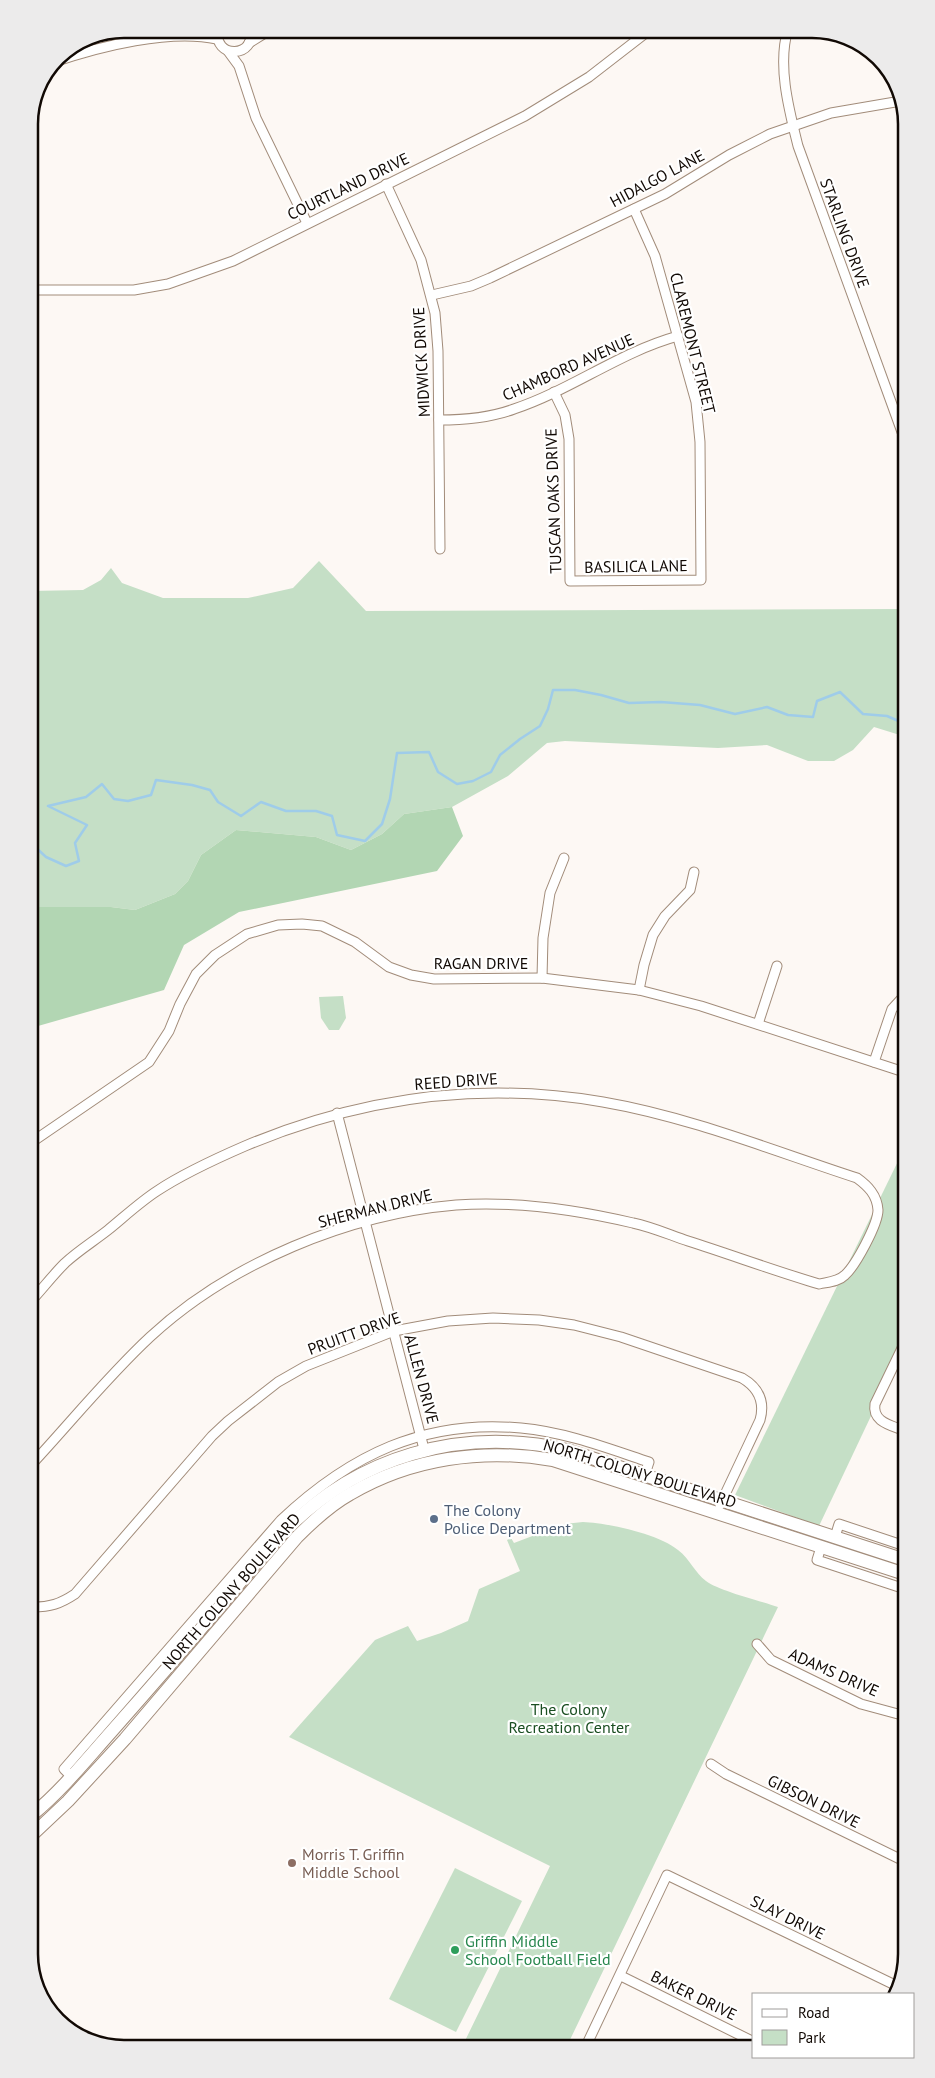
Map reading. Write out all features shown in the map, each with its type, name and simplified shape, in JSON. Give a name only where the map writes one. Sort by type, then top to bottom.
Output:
[{"type":"main road","name":"NORTH COLONY BOULEVARD","points":[[38,1810],[49,1801],[125,1717],[280,1535],[313,1505],[348,1480],[391,1460],[424,1449],[460,1443],[504,1440],[547,1445],[645,1474],[898,1558]]},
{"type":"main road","points":[[424,1449],[426,1463]]},
{"type":"main road","name":"NORTH COLONY BOULEVARD","points":[[38,1829],[68,1801],[125,1739],[296,1537],[320,1514],[349,1494],[379,1479],[426,1463],[462,1456],[497,1455],[546,1458],[898,1572]]},
{"type":"street","points":[[69,57],[139,40],[169,38]]},
{"type":"street","points":[[208,38],[217,40],[239,66],[256,118],[307,223]]},
{"type":"street","points":[[249,44],[251,38]]},
{"type":"street","points":[[228,51],[241,50],[258,38]]},
{"type":"street","name":"COURTLAND DRIVE","points":[[38,290],[134,290],[168,284],[233,260],[504,127],[552,100],[609,63],[641,38]]},
{"type":"street","name":"STARLING DRIVE","points":[[785,40],[785,78],[793,125],[804,164],[898,421]]},
{"type":"street","points":[[239,66],[241,50]]},
{"type":"street","name":"HIDALGO LANE","points":[[432,295],[471,286],[490,278],[684,184],[746,146],[793,125],[851,108],[894,102]]},
{"type":"street","name":"MIDWICK DRIVE","points":[[386,184],[420,255],[432,295],[438,336],[440,549]]},
{"type":"street","name":"CLAREMONT STREET","points":[[634,209],[656,256],[693,390],[699,430],[701,580]]},
{"type":"street","name":"CHAMBORD AVENUE","points":[[439,420],[495,415],[523,406],[654,344],[678,336]]},
{"type":"street","name":"TUSCAN OAKS DRIVE","points":[[554,392],[564,413],[569,439],[570,581]]},
{"type":"street","name":"BASILICA LANE","points":[[570,581],[701,580]]},
{"type":"street","points":[[542,978],[543,938],[550,894],[564,858]]},
{"type":"street","points":[[639,990],[653,935],[665,916],[690,890],[694,872]]},
{"type":"street","name":"RAGAN DRIVE","points":[[38,1138],[149,1062],[169,1031],[180,1004],[196,974],[224,948],[247,934],[278,925],[312,925],[334,931],[355,942],[389,967],[411,975],[434,979],[542,978],[639,990],[701,1006],[898,1070]]},
{"type":"street","points":[[758,1024],[777,966]]},
{"type":"street","points":[[874,1062],[892,1009],[898,1002]]},
{"type":"street","name":"REED DRIVE","points":[[38,1294],[68,1261],[157,1191],[231,1152],[286,1129],[337,1113],[401,1100],[456,1094],[506,1093],[551,1095],[593,1100],[648,1111],[691,1123],[857,1178],[870,1188],[876,1199],[878,1211],[866,1242]]},
{"type":"street","name":"ALLEN DRIVE","points":[[337,1113],[424,1449]]},
{"type":"street","name":"SHERMAN DRIVE","points":[[38,1457],[139,1348],[189,1306],[225,1281],[267,1259],[307,1241],[365,1223],[412,1211],[458,1205],[517,1206],[568,1210],[635,1224],[819,1284],[833,1282],[844,1276],[854,1265],[866,1242]]},
{"type":"street","name":"PRUITT DRIVE","points":[[38,1607],[59,1605],[75,1594],[212,1436],[278,1382],[331,1354],[394,1331],[448,1320],[493,1318],[547,1321],[574,1325],[621,1338],[742,1378],[751,1383],[758,1391],[763,1409],[760,1420],[717,1512]]},
{"type":"street","points":[[898,1355],[874,1404],[876,1418],[898,1428]]},
{"type":"street","points":[[71,1776],[64,1769],[281,1520],[309,1494],[344,1469],[386,1448],[421,1436],[476,1427],[521,1428],[565,1436],[649,1462],[645,1474]]},
{"type":"street","points":[[835,1537],[839,1524],[898,1544]]},
{"type":"street","points":[[821,1547],[816,1560],[898,1587]]},
{"type":"street","name":"ADAMS DRIVE","points":[[757,1644],[771,1660],[860,1704],[898,1714]]},
{"type":"street","name":"GIBSON DRIVE","points":[[711,1764],[726,1774],[898,1858]]},
{"type":"street","name":"SLAY DRIVE","points":[[621,1976],[667,1875],[892,1984]]},
{"type":"street","points":[[589,2040],[621,1976]]},
{"type":"street","name":"BAKER DRIVE","points":[[621,1976],[750,2040]]},
{"type":"green space","points":[[319,561],[366,611],[898,609],[898,734],[874,727],[853,750],[834,761],[808,761],[767,745],[718,748],[565,741],[547,743],[508,776],[452,807],[404,814],[382,834],[351,850],[316,837],[236,830],[201,855],[188,881],[175,894],[135,910],[111,907],[38,907],[38,591],[83,590],[101,580],[111,568],[122,583],[163,598],[248,598],[293,588]]},
{"type":"green space","points":[[452,807],[463,836],[437,871],[239,912],[184,945],[164,990],[38,1026],[38,907],[111,907],[135,910],[175,894],[188,881],[201,855],[236,830],[316,837],[351,850],[382,834],[404,814]]},
{"type":"green space","points":[[343,996],[346,1018],[339,1030],[329,1030],[321,1018],[319,997]]},
{"type":"green space","points":[[898,1161],[898,1359],[819,1526],[735,1495]]},
{"type":"green space","name":"The Colony Recreation Center","points":[[583,1522],[619,1527],[659,1539],[678,1550],[702,1578],[712,1585],[778,1607],[570,2040],[465,2040],[550,1866],[289,1737],[375,1640],[408,1626],[417,1641],[468,1621],[479,1589],[520,1571],[507,1540],[511,1538],[514,1543],[564,1524]]},
{"type":"green space","name":"Griffin Middle School Football Field","points":[[455,1868],[522,1901],[456,2032],[389,1999]]},
{"type":"waterway","points":[[38,850],[46,857],[66,866],[79,861],[75,843],[87,825],[48,806],[86,797],[102,784],[114,799],[128,801],[151,795],[156,780],[192,785],[210,790],[218,802],[241,816],[261,802],[286,811],[316,811],[332,816],[337,835],[365,841],[382,824],[390,799],[397,753],[429,752],[438,772],[457,784],[473,781],[491,772],[500,755],[540,726],[548,709],[553,690],[575,690],[629,703],[661,702],[700,705],[735,714],[767,707],[788,715],[813,717],[817,701],[840,692],[863,714],[887,716],[898,721]]},
{"type":"place","name":"The Colony Police Department","points":[[434,1519]]},
{"type":"place","name":"Morris T. Griffin Middle School","points":[[292,1863]]},
{"type":"place","name":"Griffin Middle School Football Field","points":[[455,1950]]}]
